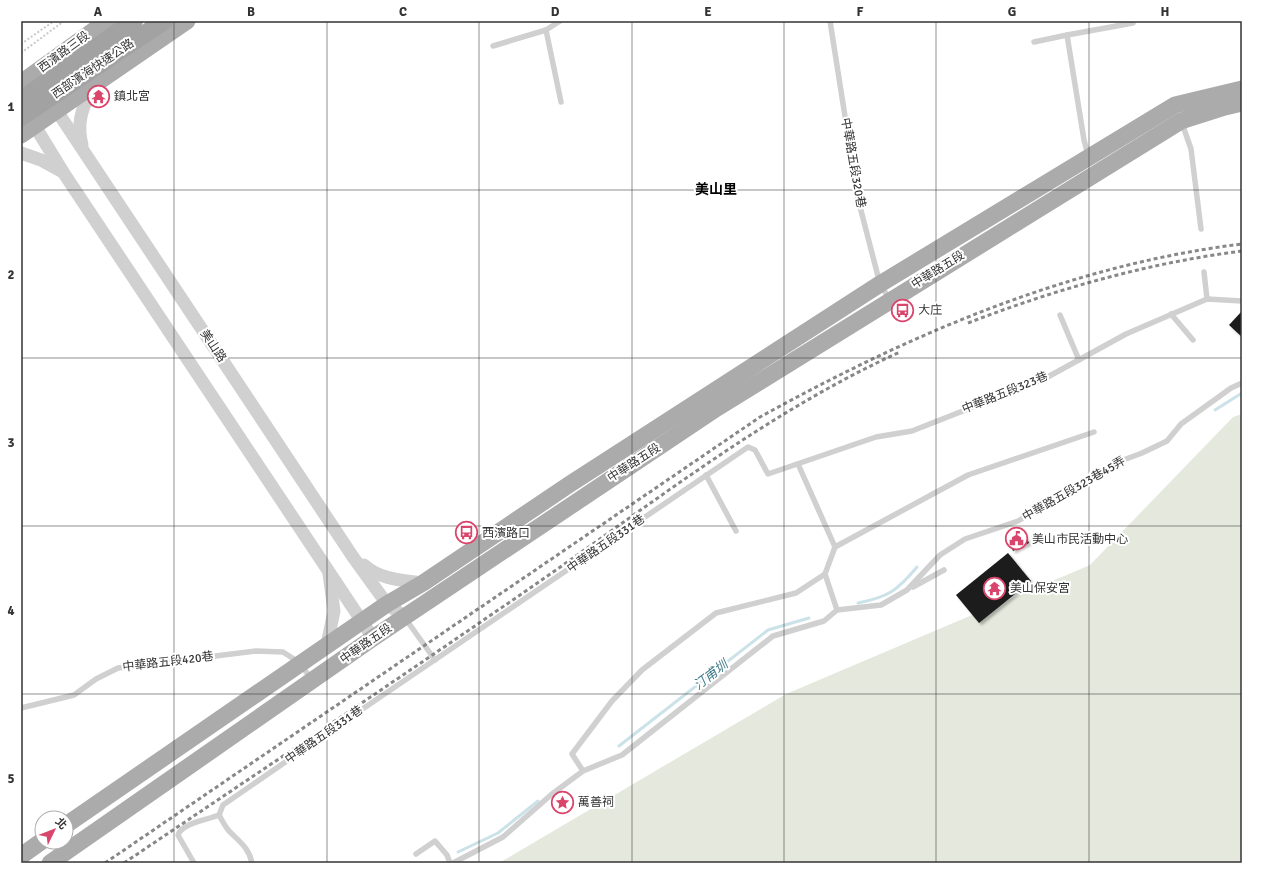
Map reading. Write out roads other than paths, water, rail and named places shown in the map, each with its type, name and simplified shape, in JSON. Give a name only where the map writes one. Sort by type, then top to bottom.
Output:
[{"type":"highway","name":"西部濱海快速公路","points":[[48,98],[134,21]]},
{"type":"highway","name":"西部濱海快速公路","points":[[24,116],[48,98],[164,21]]},
{"type":"main road","name":"西濱路三段","points":[[21,83],[107,21]]},
{"type":"main road","points":[[48,98],[93,84],[187,21]]},
{"type":"main road","name":"中華路五段","points":[[74,819],[387,604],[423,583],[570,484],[880,284],[1088,157],[1178,113],[1242,89]]},
{"type":"main road","name":"中華路五段","points":[[50,863],[312,680],[320,677],[373,638],[717,408],[890,300],[1178,113],[1242,104]]},
{"type":"main road","points":[[21,856],[34,847]]},
{"type":"street","points":[[21,83],[48,98]]},
{"type":"street","points":[[84,152],[79,131],[81,112],[93,84]]},
{"type":"street","name":"美山路","points":[[48,98],[353,557],[387,604],[405,618]]},
{"type":"street","points":[[24,116],[63,172],[373,638]]},
{"type":"street","points":[[21,153],[41,160],[63,172]]},
{"type":"street","points":[[353,557],[373,573],[386,578],[423,583]]},
{"type":"street","points":[[327,645],[334,611],[328,570]]},
{"type":"lane","points":[[493,46],[546,30],[560,21]]},
{"type":"lane","name":"中華路五段320巷","points":[[830,21],[858,199],[880,284],[890,300]]},
{"type":"lane","points":[[1034,42],[1133,23]]},
{"type":"lane","points":[[546,30],[561,102]]},
{"type":"lane","points":[[1068,35],[1088,157]]},
{"type":"lane","points":[[1178,113],[1191,149],[1201,229]]},
{"type":"lane","points":[[1204,272],[1207,299],[1242,301]]},
{"type":"lane","name":"中華路五段323巷","points":[[768,474],[876,437],[912,431],[1044,379],[1126,334],[1207,299]]},
{"type":"lane","points":[[1171,314],[1193,340]]},
{"type":"lane","points":[[1060,315],[1079,360]]},
{"type":"lane","name":"中華路五段323巷45弄","points":[[837,610],[881,605],[907,590],[940,555],[965,539],[1018,521],[1118,462],[1167,441],[1187,420],[1231,388],[1242,383]]},
{"type":"lane","points":[[583,771],[572,754],[612,701],[642,670],[716,613],[796,593],[825,574],[835,547],[968,475],[1094,432]]},
{"type":"lane","name":"中華路五段331巷","points":[[219,815],[223,805],[595,553],[748,447],[755,450],[768,474]]},
{"type":"lane","points":[[798,464],[835,547]]},
{"type":"lane","points":[[706,475],[736,531]]},
{"type":"lane","points":[[907,590],[944,570]]},
{"type":"lane","points":[[416,854],[435,841],[452,863],[503,837],[552,794],[583,771],[622,755],[773,636],[824,621],[837,610],[825,574]]},
{"type":"lane","points":[[405,618],[435,660]]},
{"type":"lane","name":"中華路五段420巷","points":[[21,708],[74,694],[96,679],[118,668],[256,651],[283,652],[300,663],[312,680]]},
{"type":"lane","points":[[194,863],[178,836],[180,830],[187,825],[219,815],[228,831],[240,841],[250,853],[252,863]]},
{"type":"waterway","name":"汀甫圳","points":[[1215,410],[1242,393]]},
{"type":"waterway","name":"汀甫圳","points":[[858,603],[877,598],[891,592],[904,582],[917,567]]},
{"type":"waterway","name":"汀甫圳","points":[[619,746],[768,630],[809,618]]},
{"type":"waterway","name":"汀甫圳","points":[[458,852],[498,833],[538,801]]},
{"type":"railway","points":[[105,863],[760,417],[875,358],[934,331],[993,307],[1054,286],[1115,268],[1178,254],[1242,244]]},
{"type":"railway","points":[[968,323],[1069,288],[1137,270],[1207,256],[1242,251]]},
{"type":"railway","points":[[124,863],[546,577],[718,456],[807,400],[900,352]]},
{"type":"place","name":"鎮北宮","points":[[98,96]]},
{"type":"place","name":"大庄","points":[[902,310]]},
{"type":"place","name":"西濱路口","points":[[466,533]]},
{"type":"place","name":"美山市民活動中心","points":[[1017,539]]},
{"type":"place","name":"美山保安宮","points":[[994,588]]},
{"type":"place","name":"萬善祠","points":[[563,802]]},
{"type":"district","name":"美山里","points":[[716,189]]}]
